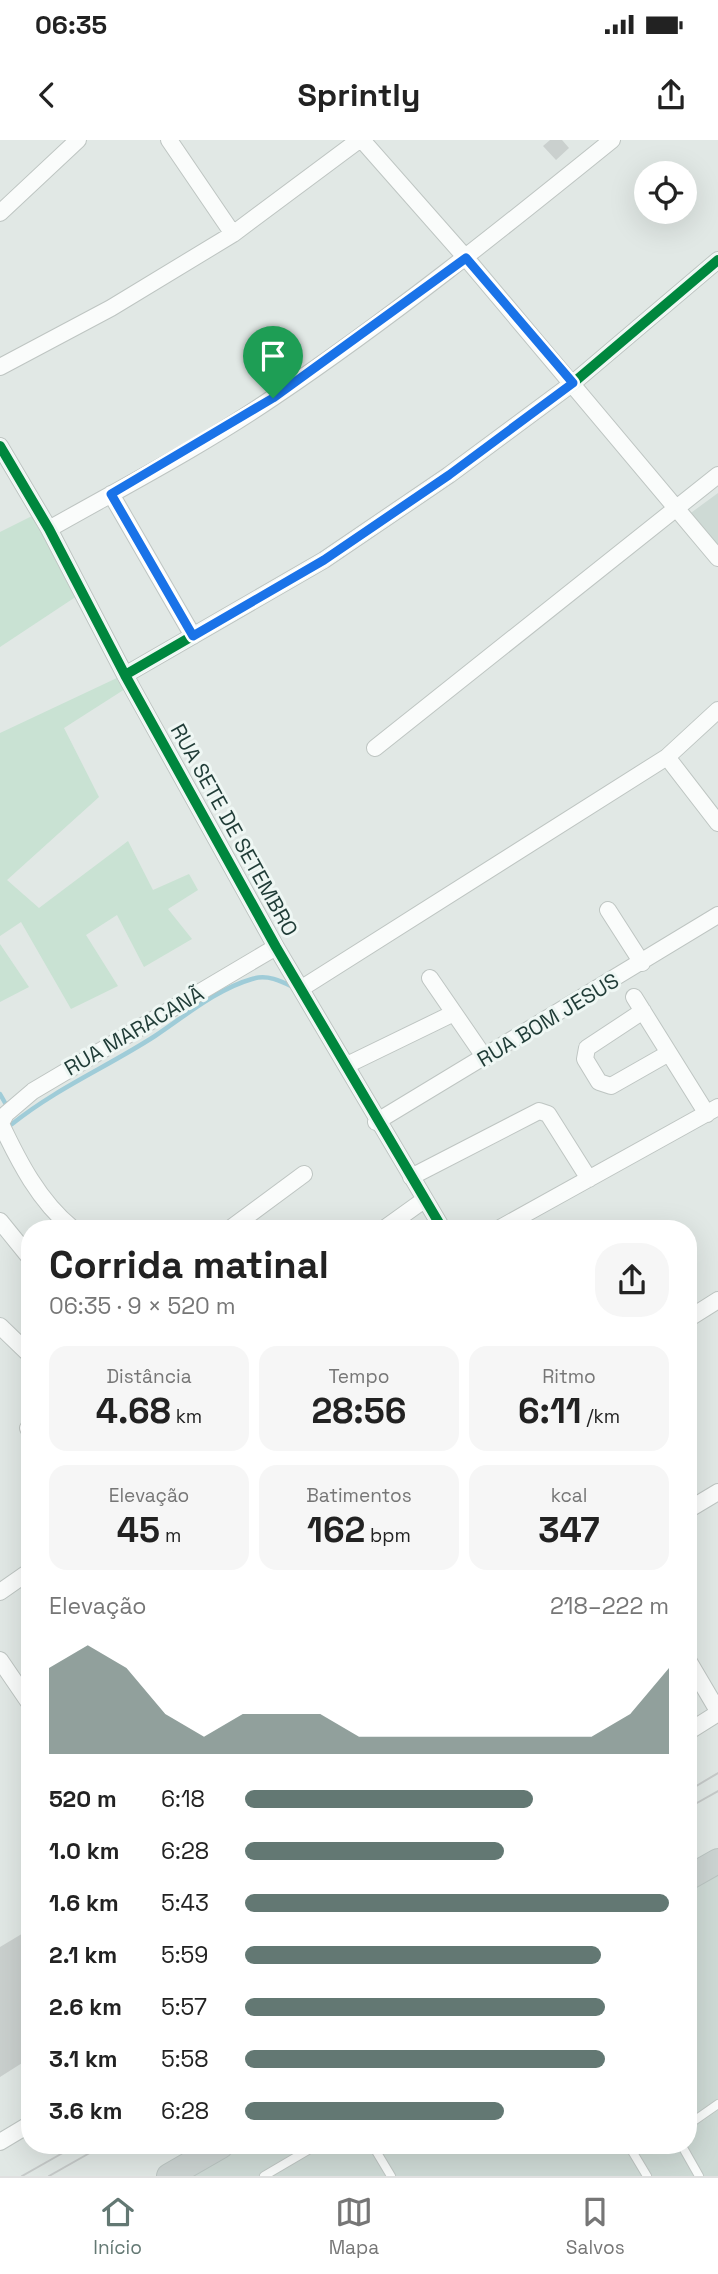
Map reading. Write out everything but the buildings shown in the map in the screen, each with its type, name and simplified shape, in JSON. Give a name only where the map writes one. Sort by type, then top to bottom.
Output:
[{"type":"main road","points":[[169,2176],[207,2154]]},
{"type":"street","points":[[0,213],[78,140]]},
{"type":"street","points":[[169,140],[233,234]]},
{"type":"street","points":[[0,368],[111,308],[233,234],[360,140],[466,258],[718,558]]},
{"type":"street","points":[[49,529],[273,398],[466,258],[612,140]]},
{"type":"street","points":[[125,675],[324,560],[449,475],[573,383],[718,260]]},
{"type":"street","name":"RUA SETE DE SETEMBRO","points":[[0,446],[49,529],[125,675],[276,947],[347,1065],[376,1122],[437,1220]]},
{"type":"street","points":[[375,748],[678,510],[718,475]]},
{"type":"street","points":[[111,494],[193,636]]},
{"type":"street","points":[[302,988],[667,757],[718,710]]},
{"type":"street","points":[[667,757],[718,823]]},
{"type":"street","points":[[608,910],[642,963]]},
{"type":"street","name":"RUA BOM JESUS","points":[[376,1122],[718,915]]},
{"type":"street","name":"RUA MARACANÃ","points":[[1,1124],[6,1114],[33,1091],[276,947]]},
{"type":"street","points":[[430,978],[485,1058]]},
{"type":"street","points":[[515,1220],[712,1110],[669,1053],[634,997]]},
{"type":"street","points":[[643,1011],[587,1048],[585,1059],[599,1082],[606,1086],[669,1053]]},
{"type":"street","points":[[347,1065],[454,1013]]},
{"type":"street","points":[[411,1177],[539,1111],[548,1114],[589,1179]]},
{"type":"street","points":[[1,1124],[24,1174],[38,1188],[61,1220]]},
{"type":"street","points":[[247,1220],[303,1174]]},
{"type":"street","points":[[396,1220],[424,1200]]},
{"type":"street","points":[[0,1221],[21,1247]]},
{"type":"street","points":[[697,1313],[718,1300]]},
{"type":"street","points":[[0,1326],[21,1346]]},
{"type":"street","points":[[697,1505],[718,1492]]},
{"type":"street","points":[[0,1592],[21,1577]]},
{"type":"street","points":[[0,1660],[21,1691]]},
{"type":"street","points":[[697,1676],[718,1712],[697,1726]]},
{"type":"street","points":[[0,2142],[21,2129]]},
{"type":"lane","points":[[697,2118],[718,2104]]},
{"type":"lane","points":[[264,2176],[301,2154]]},
{"type":"lane","points":[[378,2154],[391,2176]]},
{"type":"lane","points":[[634,2154],[647,2176]]},
{"type":"lane","points":[[687,2154],[699,2176]]},
{"type":"shaded area","points":[[718,493],[718,550],[688,515]]},
{"type":"shaded area","points":[[718,1861],[718,2176],[179,2176],[218,2154],[697,2154],[697,1873]]},
{"type":"green space","points":[[32,516],[77,596],[0,647],[0,532]]},
{"type":"green space","points":[[119,677],[125,689],[64,728],[99,797],[7,880],[39,908],[128,841],[153,890],[189,874],[198,890],[168,909],[192,939],[144,967],[117,915],[86,935],[118,986],[71,1009],[21,922],[0,936],[0,733]]},
{"type":"green space","points":[[0,944],[29,987],[0,1002]]},
{"type":"waterway","points":[[12,1124],[47,1099],[155,1036],[226,989],[263,977],[293,987]]},
{"type":"waterway","points":[[0,1094],[8,1108]]},
{"type":"tram line","points":[[697,1786],[718,1773]]},
{"type":"tram line","points":[[697,1803],[718,1791]]},
{"type":"tram line","points":[[22,2176],[61,2154]]},
{"type":"tram line","points":[[49,2176],[88,2154]]},
{"type":"cycle path","points":[[125,675],[324,560],[449,475],[573,383],[718,260]]},
{"type":"cycle path","points":[[0,446],[49,529],[125,675],[276,947],[437,1220]]},
{"type":"route","points":[[466,258],[573,383],[449,475],[324,560],[193,636],[111,494],[273,398],[466,258]]}]
